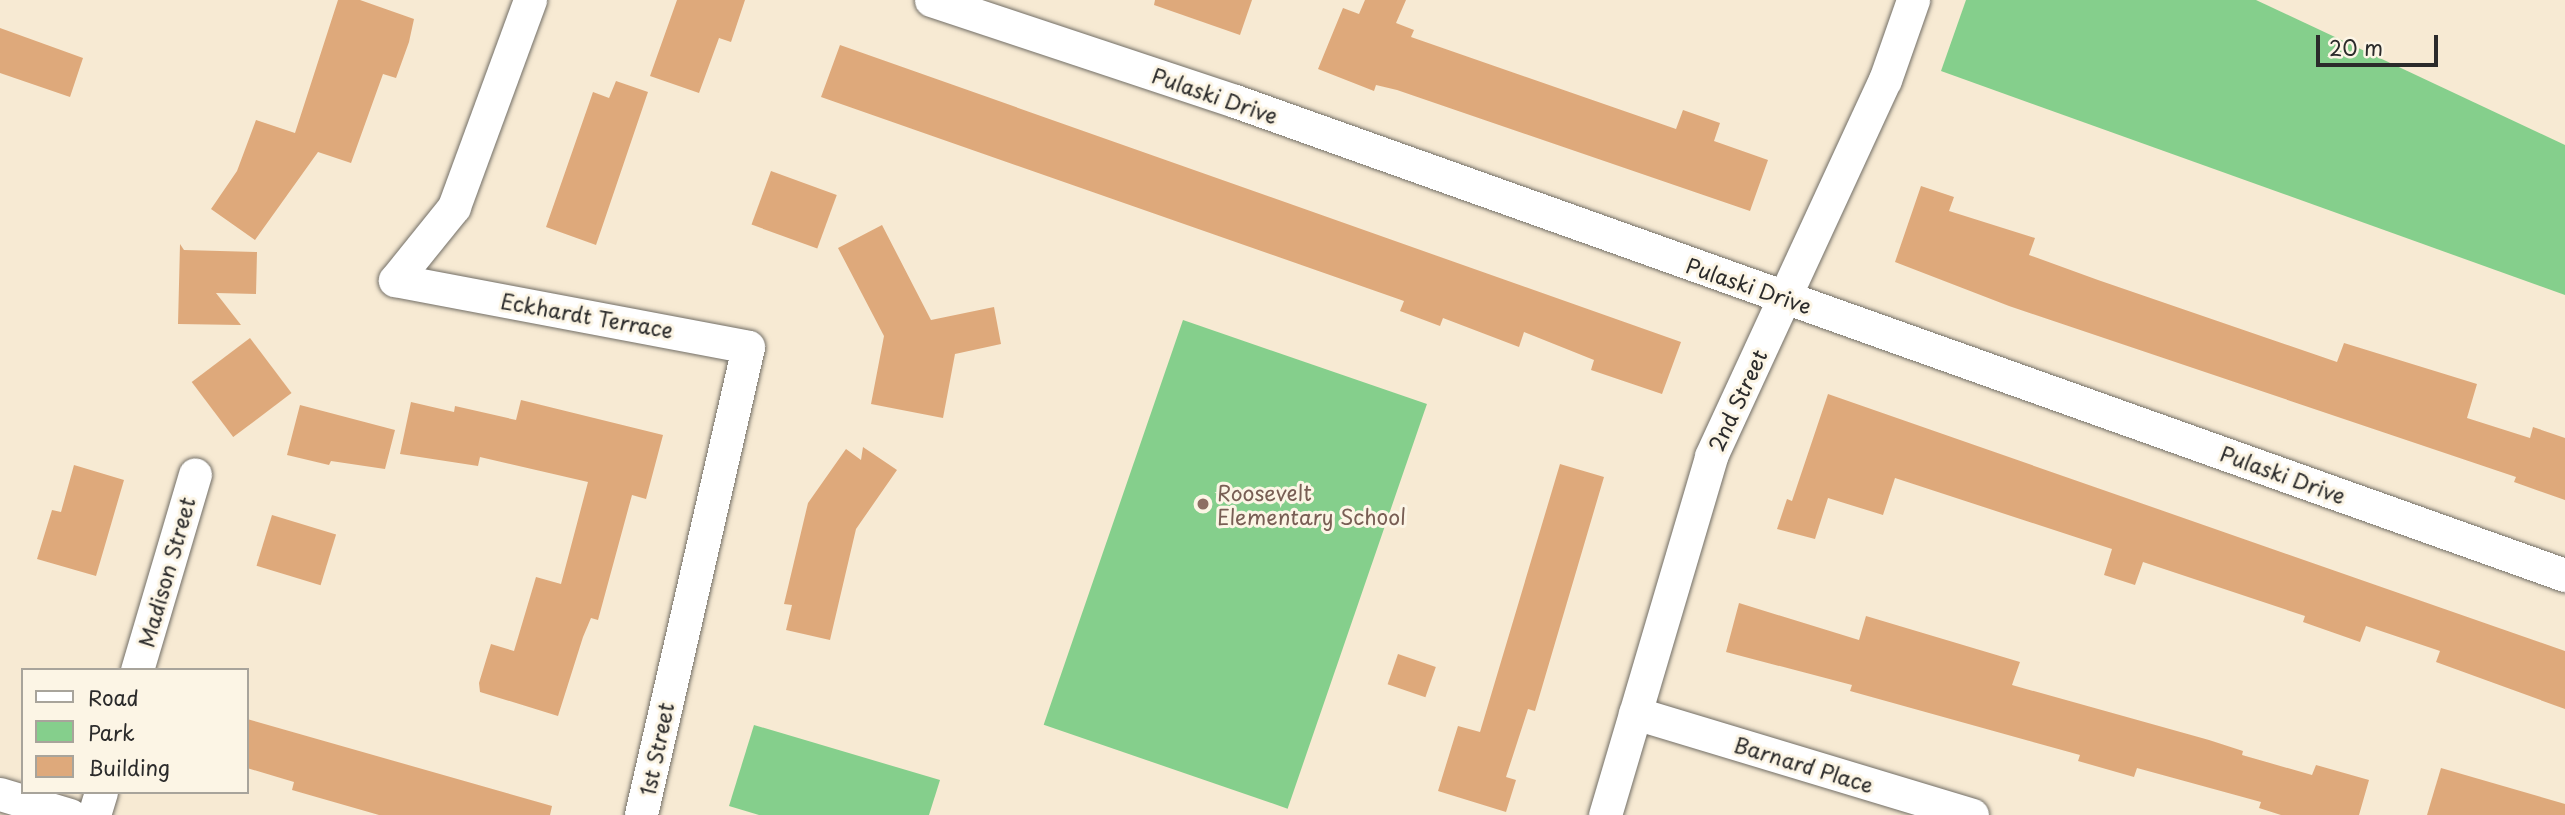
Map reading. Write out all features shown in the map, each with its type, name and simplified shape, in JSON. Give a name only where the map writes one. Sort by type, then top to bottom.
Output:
[{"type":"street","name":"Eckhardt Terrace","points":[[530,0],[454,207],[395,280],[748,347],[695,591],[669,682]]},
{"type":"street","name":"Pulaski Drive","points":[[932,0],[1234,101],[2565,575]]},
{"type":"street","name":"2nd Street","points":[[1605,815],[1711,456],[1885,80],[1913,0]]},
{"type":"street","name":"Madison Street","points":[[138,668],[195,474]]},
{"type":"street","name":"1st Street","points":[[641,815],[667,710],[669,682]]},
{"type":"street","name":"Barnard Place","points":[[1635,713],[1972,815]]},
{"type":"street","points":[[0,794],[70,815]]},
{"type":"street","points":[[94,815],[100,794]]},
{"type":"green space","points":[[1966,0],[2256,0],[2565,145],[2565,295],[1941,71]]},
{"type":"green space","points":[[1183,320],[1427,404],[1288,809],[1044,725]]},
{"type":"green space","points":[[754,725],[940,780],[929,815],[759,815],[729,806]]},
{"type":"building","points":[[338,0],[360,0],[414,19],[409,42],[396,78],[383,74],[351,163],[318,152],[255,240],[211,209],[237,171],[256,120],[295,133]]},
{"type":"building","points":[[677,0],[745,0],[731,42],[719,38],[699,93],[650,76]]},
{"type":"building","points":[[1155,0],[1252,0],[1240,35],[1154,5]]},
{"type":"building","points":[[1365,0],[1406,0],[1396,23],[1414,30],[1411,37],[1676,129],[1683,110],[1720,123],[1714,141],[1768,160],[1750,211],[1397,90],[1376,85],[1374,91],[1318,69],[1343,8],[1359,14]]},
{"type":"building","points":[[0,28],[83,58],[70,97],[0,73]]},
{"type":"building","points":[[840,45],[1681,342],[1662,394],[1591,370],[1594,360],[1524,332],[1519,347],[1443,318],[1440,326],[1400,311],[1404,301],[821,97]]},
{"type":"building","points":[[616,81],[648,92],[596,245],[546,227],[593,92],[609,98]]},
{"type":"building","points":[[771,171],[837,195],[817,249],[752,225]]},
{"type":"building","points":[[1921,186],[1954,197],[1949,211],[2035,238],[2029,255],[2098,280],[2337,362],[2344,343],[2477,384],[2467,418],[2530,438],[2533,427],[2565,438],[2565,500],[2514,482],[2516,477],[2009,306],[1895,262]]},
{"type":"building","points":[[882,225],[931,320],[994,307],[1001,344],[955,354],[943,418],[871,404],[884,336],[838,248]]},
{"type":"building","points":[[180,244],[184,250],[257,252],[256,294],[216,293],[241,325],[178,324]]},
{"type":"building","points":[[250,338],[292,393],[233,437],[192,382]]},
{"type":"building","points":[[1828,394],[2565,651],[2565,709],[2436,662],[2440,651],[2366,626],[2360,642],[2303,622],[2305,616],[2143,562],[2135,585],[2104,575],[2112,549],[1895,478],[1883,515],[1828,498],[1815,539],[1777,529],[1787,499],[1792,501]]},
{"type":"building","points":[[521,400],[663,435],[646,499],[632,495],[598,620],[591,618],[583,637],[558,716],[480,692],[479,683],[491,644],[514,651],[536,577],[561,584],[588,482],[480,457],[478,466],[400,454],[411,402],[454,412],[455,406],[516,420]]},
{"type":"building","points":[[300,405],[395,430],[385,469],[331,461],[329,465],[287,455]]},
{"type":"building","points":[[863,447],[897,470],[856,529],[830,640],[786,630],[792,605],[784,604],[808,503],[846,449],[861,460]]},
{"type":"building","points":[[1560,464],[1604,477],[1535,711],[1528,709],[1506,777],[1516,780],[1506,812],[1438,791],[1458,726],[1480,732]]},
{"type":"building","points":[[74,465],[124,480],[96,576],[37,559],[52,510],[61,512]]},
{"type":"building","points":[[272,515],[336,535],[321,585],[257,566]]},
{"type":"building","points":[[1739,603],[1859,640],[1866,616],[2020,662],[2012,685],[2209,740],[2243,751],[2242,755],[2312,775],[2316,765],[2369,780],[2359,815],[2281,815],[2259,808],[2261,802],[2137,768],[2134,777],[2078,761],[2080,755],[1850,691],[1852,685],[1726,652]]},
{"type":"building","points":[[1398,654],[1436,667],[1425,697],[1388,684]]},
{"type":"building","points":[[248,719],[552,806],[550,815],[379,815],[292,790],[294,782],[248,768]]},
{"type":"building","points":[[2441,768],[2565,804],[2565,815],[2427,815]]},
{"type":"place","name":"Roosevelt Elementary School","points":[[1203,504]]}]
